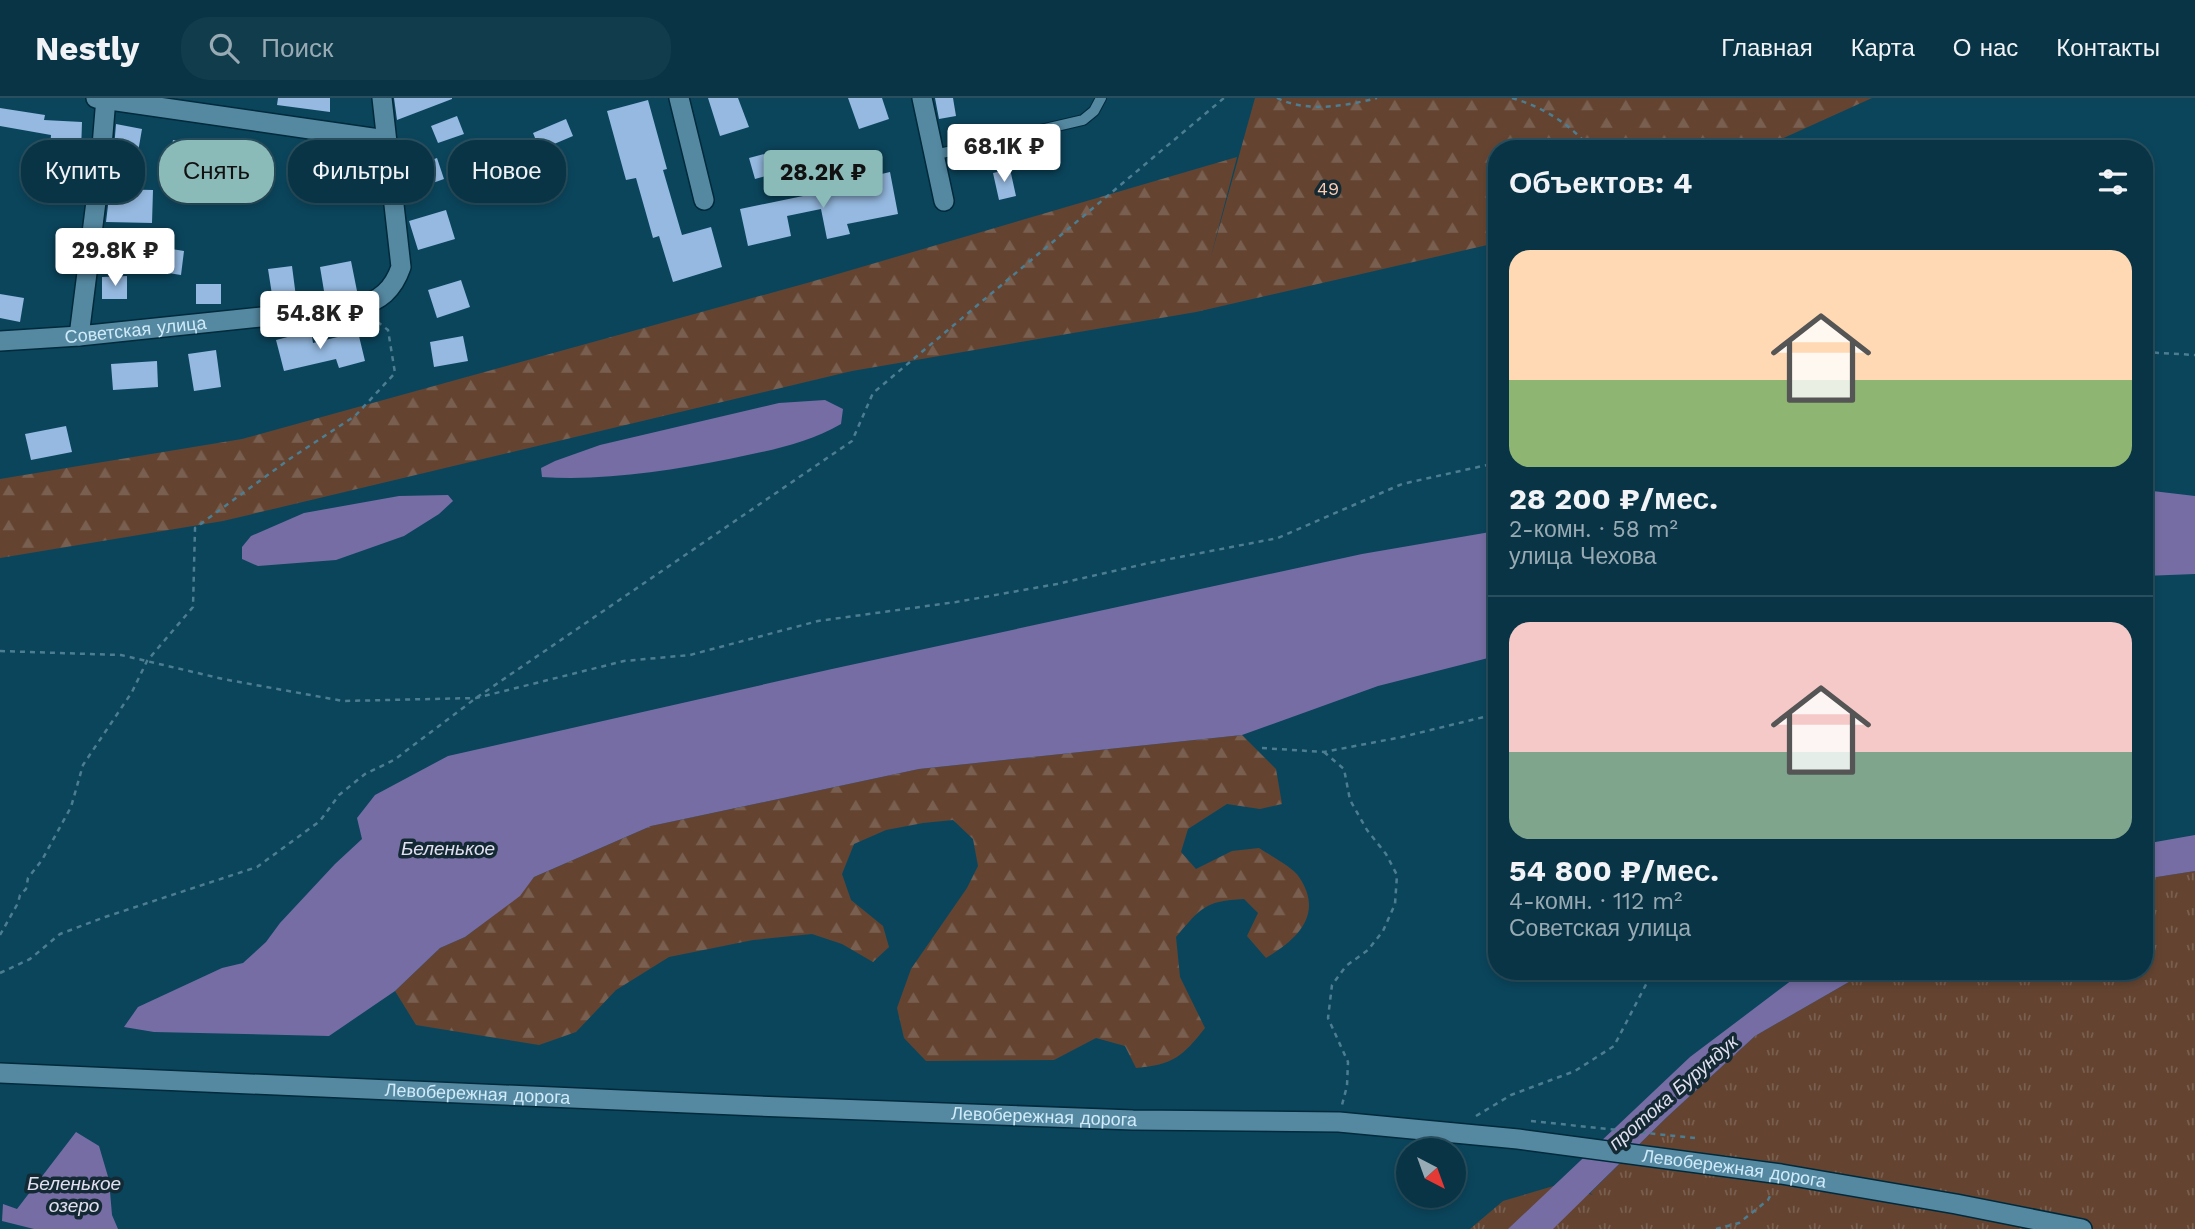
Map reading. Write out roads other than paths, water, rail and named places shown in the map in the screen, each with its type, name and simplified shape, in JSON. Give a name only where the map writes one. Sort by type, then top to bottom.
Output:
[{"type":"street","points":[[79,336],[100,170],[103,98],[386,140],[382,98]]},
{"type":"street","points":[[679,98],[704,200]]},
{"type":"street","points":[[922,98],[944,201]]},
{"type":"street","name":"Советская улица","points":[[0,341],[79,336],[357,307],[372,303],[387,293],[401,268],[393,203]]},
{"type":"street","name":"Левобережная дорога","points":[[0,1073],[1078,1118],[1339,1122],[1450,1132],[1521,1130],[1693,1163],[1782,1174],[1956,1204],[2082,1229]]},
{"type":"lane","points":[[934,155],[1083,120],[1094,111],[1101,98]]},
{"type":"water","points":[[825,400],[843,409],[841,424],[786,446],[659,471],[589,478],[542,477],[541,468],[600,445],[779,403]]},
{"type":"water","points":[[2153,491],[2195,496],[2195,574],[2153,576]]},
{"type":"water","points":[[448,495],[453,501],[439,514],[404,536],[336,560],[258,566],[242,559],[242,547],[251,536],[304,513],[399,496]]},
{"type":"water","name":"Беленькое","points":[[1488,532],[1488,658],[1378,686],[1242,735],[919,769],[651,826],[534,877],[520,896],[465,937],[440,948],[395,991],[329,1036],[154,1032],[124,1027],[138,1007],[222,968],[243,963],[266,942],[280,923],[335,864],[362,839],[357,818],[375,795],[448,756],[1362,554]]},
{"type":"water","points":[[2195,835],[2195,871],[2153,878],[2153,842]]},
{"type":"water","name":"протока Бурундук","points":[[1792,980],[1852,980],[1755,1036],[1667,1117],[1553,1229],[1508,1229],[1690,1057]]},
{"type":"water","name":"Беленькое озеро","points":[[76,1132],[99,1146],[109,1180],[112,1215],[118,1229],[34,1229],[2,1221],[3,1204],[17,1209]]},
{"type":"park label","name":"49","points":[[1328,189]]}]
